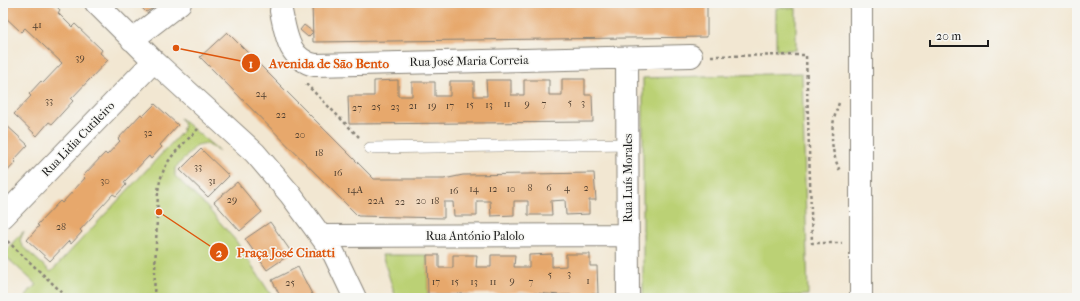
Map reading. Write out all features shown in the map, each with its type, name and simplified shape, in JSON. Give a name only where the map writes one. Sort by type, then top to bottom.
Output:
[{"type":"street","points":[[96,3],[154,61],[255,153],[323,236],[344,272],[355,298]]},
{"type":"street","points":[[132,40],[180,3]]},
{"type":"street","points":[[861,3],[861,298]]},
{"type":"street","name":"Rua José Maria Correia","points":[[281,11],[288,43],[292,51],[299,59],[315,65],[692,56]]},
{"type":"street","name":"Rua Luís Morales","points":[[627,58],[628,298]]},
{"type":"street","name":"Rua Lidia Cutileiro","points":[[3,217],[154,61]]},
{"type":"street","name":"Rua António Palolo","points":[[323,236],[628,236]]},
{"type":"lane","points":[[370,148],[628,144]]},
{"type":"path","points":[[692,56],[806,54],[812,244],[848,243]]},
{"type":"path","points":[[304,82],[370,148]]},
{"type":"path","points":[[154,298],[158,191],[161,174],[169,159],[212,115]]},
{"type":"path","points":[[3,237],[68,298]]},
{"type":"green space","points":[[776,8],[796,8],[796,50],[776,50]]},
{"type":"green space","points":[[802,73],[808,295],[745,298],[643,298],[643,78]]},
{"type":"green space","points":[[180,118],[219,151],[207,144],[197,145],[175,168],[175,176],[206,206],[236,241],[273,298],[25,298],[30,290],[37,285],[4,255],[14,241],[24,231],[20,240],[22,246],[51,272],[182,132],[184,125]]},
{"type":"green space","points":[[382,255],[427,255],[428,298],[396,298]]},
{"type":"building","points":[[5,3],[53,3],[60,10],[58,13],[72,27],[75,24],[102,50],[100,53],[108,60],[71,99],[73,101],[52,124],[49,122],[37,136],[14,114],[31,96],[29,94],[41,81],[43,83],[62,63],[25,28],[21,32],[3,15],[3,5]]},
{"type":"building","points":[[137,3],[152,3],[156,7],[146,12]]},
{"type":"building","points":[[312,3],[707,3],[707,37],[313,42]]},
{"type":"building","points":[[304,25],[313,32],[308,37],[300,30]]},
{"type":"building","points":[[227,32],[374,179],[444,179],[463,175],[594,173],[596,200],[589,200],[589,214],[566,215],[565,200],[551,201],[552,215],[528,215],[528,201],[514,201],[514,215],[491,216],[490,201],[477,201],[477,216],[454,216],[453,202],[444,202],[444,218],[358,216],[200,57]]},
{"type":"building","points":[[562,79],[585,79],[585,95],[592,95],[593,122],[349,124],[348,96],[374,96],[374,81],[398,80],[398,96],[412,96],[412,82],[435,82],[435,96],[450,96],[450,81],[474,81],[474,96],[487,96],[486,80],[511,80],[511,95],[524,95],[524,80],[549,80],[549,95],[562,95]]},
{"type":"building","points":[[155,104],[178,125],[160,145],[162,147],[151,159],[149,156],[124,182],[126,185],[116,196],[113,194],[80,230],[82,232],[71,244],[69,241],[50,261],[27,240],[39,226],[37,225],[60,201],[62,203],[85,178],[83,176],[105,153],[107,155],[120,141],[118,139],[141,114],[143,116]]},
{"type":"building","points":[[5,124],[28,145],[14,160],[16,162],[3,176],[3,126]]},
{"type":"building","points":[[201,149],[229,176],[208,197],[180,170]]},
{"type":"building","points":[[237,182],[262,212],[240,231],[214,202]]},
{"type":"building","points":[[270,222],[292,253],[267,270],[245,239]]},
{"type":"building","points":[[552,254],[552,267],[566,266],[566,254],[590,254],[590,266],[597,266],[598,294],[560,295],[522,292],[503,294],[428,294],[427,255],[439,255],[439,268],[453,268],[453,255],[477,255],[476,267],[491,267],[491,255],[515,255],[514,267],[529,267],[529,255]]},
{"type":"building","points":[[298,267],[314,298],[281,298],[272,280]]},
{"type":"place","name":"Avenida de São Bento","points":[[176,48]]},
{"type":"place","name":"Praça José Cinatti","points":[[159,212]]}]
